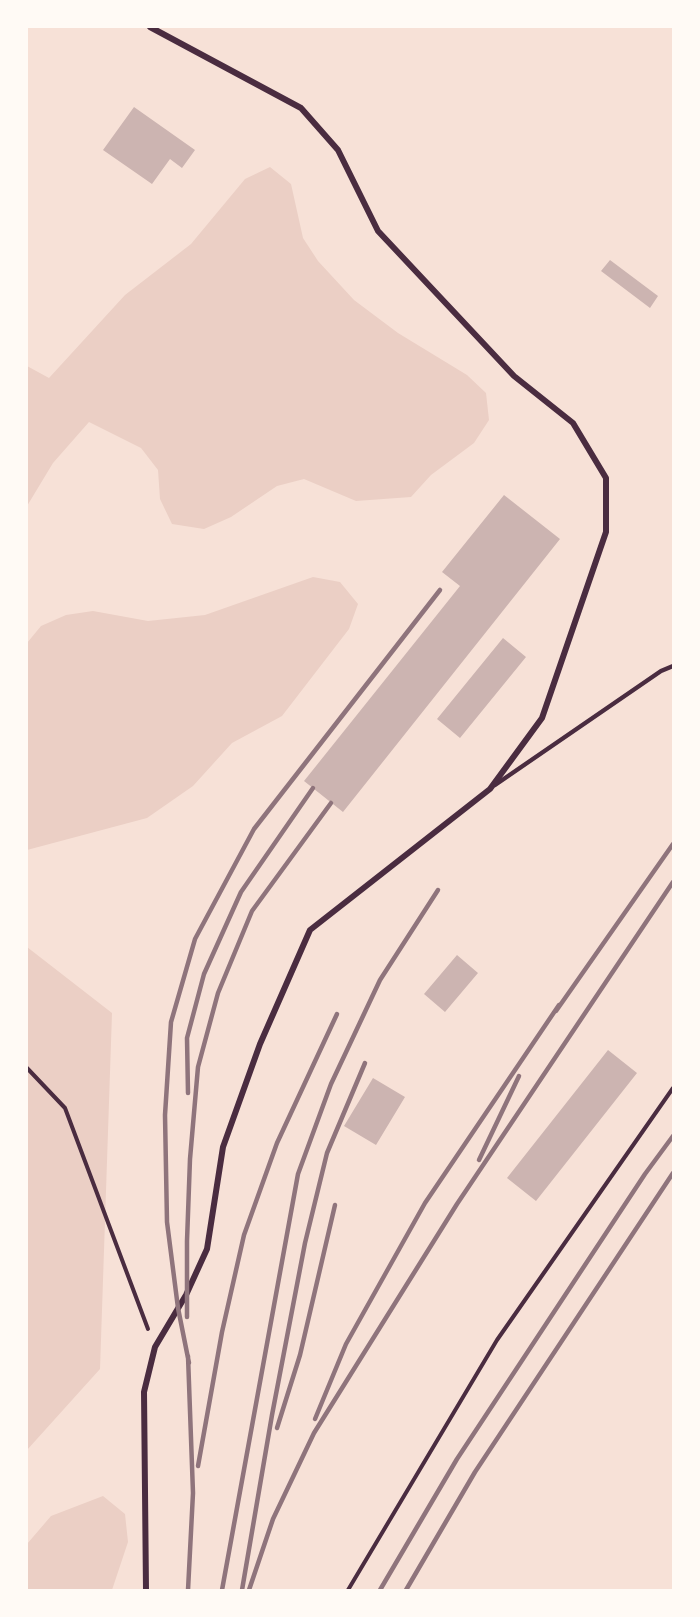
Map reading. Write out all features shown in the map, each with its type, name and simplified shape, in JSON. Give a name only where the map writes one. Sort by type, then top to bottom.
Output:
[{"type":"street","points":[[146,1590],[144,1392],[154,1347],[186,1294],[207,1249],[223,1147],[260,1044],[310,930],[490,789],[542,718],[606,532],[606,478],[573,423],[514,376],[378,231],[338,150],[301,108],[150,27]]},
{"type":"lane","points":[[490,789],[661,671],[673,666]]},
{"type":"path","points":[[27,1068],[64,1108],[154,1347]]},
{"type":"path","points":[[348,1590],[497,1340],[673,1088]]},
{"type":"shaded area","points":[[270,167],[291,184],[303,238],[318,261],[354,300],[398,333],[467,375],[486,393],[489,420],[474,443],[431,475],[411,497],[356,501],[304,479],[277,486],[231,517],[204,529],[172,524],[160,499],[158,470],[141,448],[89,422],[53,463],[27,506],[27,366],[49,378],[125,295],[191,244],[245,179]]},
{"type":"shaded area","points":[[313,577],[340,582],[358,604],[349,629],[282,716],[232,743],[193,786],[147,818],[27,850],[27,643],[41,626],[66,615],[93,611],[148,621],[205,615]]},
{"type":"shaded area","points":[[27,947],[112,1013],[100,1369],[27,1450]]},
{"type":"shaded area","points":[[103,1496],[125,1514],[128,1542],[112,1590],[27,1590],[27,1544],[51,1516]]},
{"type":"building","points":[[134,107],[195,150],[182,168],[170,159],[152,184],[103,150]]},
{"type":"building","points":[[610,260],[658,296],[650,308],[601,271]]},
{"type":"building","points":[[504,495],[560,539],[343,812],[304,781],[460,586],[442,572]]},
{"type":"building","points":[[503,638],[526,657],[460,738],[437,719]]},
{"type":"building","points":[[457,955],[478,973],[445,1012],[424,994]]},
{"type":"building","points":[[608,1050],[637,1073],[536,1201],[507,1178]]},
{"type":"building","points":[[373,1078],[405,1097],[376,1145],[344,1126]]},
{"type":"railway","points":[[189,1363],[178,1308],[167,1222],[165,1115],[171,1022],[195,939],[254,829],[440,590]]},
{"type":"railway","points":[[188,1093],[187,1038],[204,974],[241,892],[313,788]]},
{"type":"railway","points":[[187,1317],[190,1159],[198,1067],[218,993],[252,911],[331,803]]},
{"type":"railway","points":[[556,1011],[673,844]]},
{"type":"railway","points":[[249,1590],[273,1519],[314,1433],[457,1204],[673,882]]},
{"type":"railway","points":[[222,1590],[298,1174],[331,1084],[380,980],[438,890]]},
{"type":"railway","points":[[315,1419],[346,1344],[425,1203],[559,1005]]},
{"type":"railway","points":[[198,1466],[222,1332],[244,1235],[277,1143],[337,1014]]},
{"type":"railway","points":[[242,1590],[305,1243],[327,1153],[365,1063]]},
{"type":"railway","points":[[479,1160],[519,1076]]},
{"type":"railway","points":[[380,1590],[457,1459],[645,1174],[673,1136]]},
{"type":"railway","points":[[406,1590],[475,1472],[673,1173]]},
{"type":"railway","points":[[277,1428],[300,1355],[335,1205]]},
{"type":"railway","points":[[188,1356],[193,1493],[188,1590]]}]
